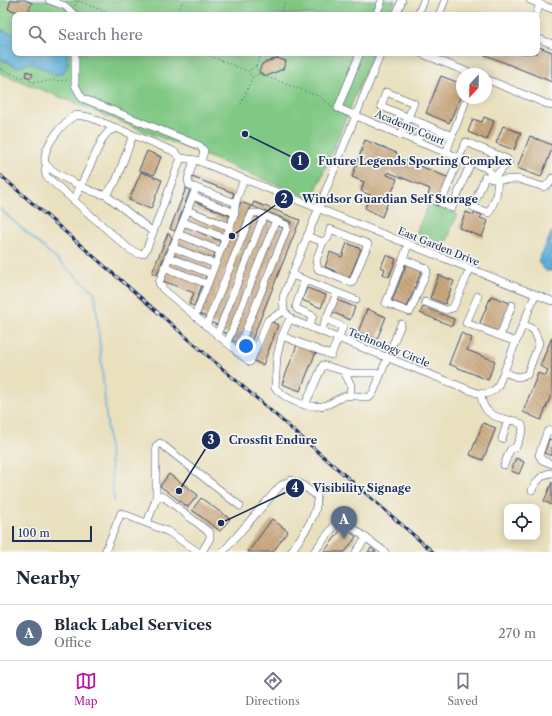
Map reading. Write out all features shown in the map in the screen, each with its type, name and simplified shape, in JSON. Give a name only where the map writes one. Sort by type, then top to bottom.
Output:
[{"type":"street","points":[[49,0],[72,12]]},
{"type":"street","points":[[377,12],[382,0]]},
{"type":"street","points":[[397,12],[402,0]]},
{"type":"street","points":[[419,12],[424,0]]},
{"type":"street","points":[[440,12],[445,0]]},
{"type":"street","points":[[530,0],[552,9]]},
{"type":"street","points":[[537,12],[540,4]]},
{"type":"street","points":[[540,39],[552,44]]},
{"type":"street","points":[[75,56],[74,80],[78,94],[88,101],[200,146],[204,151],[197,161],[188,183],[196,188],[236,203]]},
{"type":"street","name":"Academy Court","points":[[359,56],[338,108],[417,142],[488,169],[497,178]]},
{"type":"street","points":[[196,188],[159,283],[162,289],[250,362],[269,318],[284,311],[282,301],[380,56]]},
{"type":"street","points":[[439,56],[462,68]]},
{"type":"street","points":[[492,81],[552,106]]},
{"type":"street","points":[[401,135],[408,118],[414,103],[386,92],[381,106],[408,118],[452,136]]},
{"type":"street","points":[[446,153],[465,104]]},
{"type":"street","points":[[47,167],[45,169],[46,176],[129,249],[139,254],[144,253],[153,232],[181,158],[173,151],[83,115],[76,115],[69,119],[55,134],[45,154],[44,162],[47,167],[97,194],[106,195],[153,232]]},
{"type":"street","points":[[417,142],[424,124]]},
{"type":"street","points":[[74,200],[103,138],[110,131],[118,128]]},
{"type":"street","points":[[106,195],[116,181],[133,135]]},
{"type":"street","points":[[471,162],[452,208],[441,203],[466,142],[507,158],[509,162],[497,178],[496,196],[489,213],[473,207],[485,177],[497,178],[518,179],[544,187],[550,183],[552,178]]},
{"type":"street","name":"East Garden Drive","points":[[181,158],[197,161],[552,301]]},
{"type":"street","points":[[195,316],[230,227],[244,180]]},
{"type":"street","points":[[193,196],[235,213]]},
{"type":"street","points":[[187,210],[230,227]]},
{"type":"street","points":[[206,326],[250,217],[256,212],[286,225],[287,228],[237,352]]},
{"type":"street","points":[[217,335],[264,215]]},
{"type":"street","points":[[227,343],[276,220]]},
{"type":"street","points":[[182,222],[225,238]]},
{"type":"street","points":[[330,229],[368,244],[352,283],[318,269],[316,261],[323,242],[328,238],[330,229]]},
{"type":"street","points":[[178,234],[220,251]]},
{"type":"street","points":[[307,236],[323,242]]},
{"type":"street","points":[[403,259],[425,268],[427,271],[410,312],[386,303],[408,245]]},
{"type":"street","points":[[172,247],[215,264]]},
{"type":"street","points":[[168,257],[211,274]]},
{"type":"street","points":[[164,267],[207,284]]},
{"type":"street","points":[[425,302],[446,310],[453,308],[470,269]]},
{"type":"street","points":[[292,275],[356,300]]},
{"type":"street","points":[[305,280],[296,306],[298,309],[313,316],[309,326]]},
{"type":"street","points":[[321,331],[337,293]]},
{"type":"street","points":[[504,465],[510,450],[516,446],[523,430],[522,425],[518,422],[508,420],[488,412],[482,405],[481,394],[486,394],[495,390],[504,372],[535,295]]},
{"type":"street","points":[[478,296],[466,323],[516,342]]},
{"type":"street","points":[[500,336],[512,305]]},
{"type":"street","name":"Technology Circle","points":[[284,311],[290,318],[481,394]]},
{"type":"street","points":[[290,318],[282,336],[277,356],[275,388],[280,394],[305,405],[316,406],[327,405],[339,398],[350,396],[370,396],[374,391],[401,324]]},
{"type":"street","points":[[282,336],[331,355],[343,326],[326,319]]},
{"type":"street","points":[[504,372],[517,377],[527,374],[539,343],[534,330],[523,324]]},
{"type":"street","points":[[305,405],[322,365],[344,372],[381,373]]},
{"type":"street","points":[[344,372],[351,385],[350,396]]},
{"type":"street","points":[[502,439],[508,420]]},
{"type":"street","points":[[551,430],[547,432],[539,455],[542,460],[552,464]]},
{"type":"street","points":[[147,523],[156,499],[156,446],[160,443],[240,506]]},
{"type":"street","points":[[532,490],[540,478],[547,473],[552,473]]},
{"type":"street","points":[[226,551],[280,486],[291,480],[301,484],[317,496],[317,506],[309,524],[291,552]]},
{"type":"street","points":[[156,499],[159,496],[164,497],[210,533],[210,538],[202,552]]},
{"type":"street","points":[[105,552],[121,513],[169,532],[198,552]]},
{"type":"street","points":[[314,552],[338,521],[345,522],[385,552]]},
{"type":"street","points":[[356,552],[366,538]]},
{"type":"path","points":[[74,12],[77,0],[105,12]]},
{"type":"path","points":[[178,12],[183,0]]},
{"type":"path","points":[[281,12],[286,0]]},
{"type":"path","points":[[210,56],[248,71],[252,77]]},
{"type":"path","points":[[248,71],[256,67],[261,56]]},
{"type":"path","points":[[256,67],[259,74]]},
{"type":"path","points":[[0,69],[33,82],[74,80]]},
{"type":"path","points":[[241,104],[252,77],[259,74],[321,97],[324,102],[330,104],[333,110]]},
{"type":"green space","points":[[0,0],[395,0],[390,12],[12,12],[12,56],[372,56],[314,195],[308,197],[0,73]]},
{"type":"green space","points":[[429,203],[457,214],[446,244],[416,233]]},
{"type":"water","points":[[0,29],[12,33],[12,56],[67,56],[68,64],[63,73],[56,75],[30,63],[18,67],[0,59]]},
{"type":"water","points":[[552,231],[552,271],[546,271],[538,262]]},
{"type":"building","points":[[11,0],[25,0],[32,3],[28,12],[18,12],[8,9]]},
{"type":"building","points":[[540,47],[552,52],[552,82],[488,56],[540,56]]},
{"type":"building","points":[[277,58],[286,61],[283,69],[267,76],[259,72],[262,64]]},
{"type":"building","points":[[27,71],[33,74],[31,78],[25,76]]},
{"type":"building","points":[[441,76],[456,82],[456,104],[457,104],[449,123],[426,113]]},
{"type":"building","points":[[484,117],[494,121],[487,140],[468,132],[473,119],[482,122]]},
{"type":"building","points":[[503,126],[521,133],[514,150],[496,143]]},
{"type":"building","points":[[530,136],[552,145],[552,149],[541,177],[517,168]]},
{"type":"building","points":[[365,140],[397,153],[396,156],[449,178],[438,206],[426,201],[430,189],[388,172],[387,175],[397,179],[382,217],[365,208],[370,195],[361,191],[364,182],[352,177]]},
{"type":"building","points":[[147,151],[161,157],[154,175],[139,170]]},
{"type":"building","points":[[141,172],[162,180],[151,209],[129,200]]},
{"type":"building","points":[[192,177],[234,193],[232,199],[190,182]]},
{"type":"building","points":[[186,188],[190,190],[175,231],[170,229]]},
{"type":"building","points":[[198,191],[232,204],[230,209],[196,195]]},
{"type":"building","points":[[194,201],[230,216],[228,222],[191,208]]},
{"type":"building","points":[[241,202],[251,206],[207,317],[197,313]]},
{"type":"building","points":[[254,202],[300,220],[247,352],[241,349],[291,222],[252,206]]},
{"type":"building","points":[[466,212],[474,215],[475,212],[482,215],[480,218],[488,221],[482,237],[459,228]]},
{"type":"building","points":[[189,214],[225,228],[223,235],[186,220]]},
{"type":"building","points":[[253,216],[260,218],[217,325],[210,322]]},
{"type":"building","points":[[265,220],[272,223],[228,334],[220,331]]},
{"type":"building","points":[[276,225],[283,228],[238,343],[231,340]]},
{"type":"building","points":[[184,226],[220,241],[218,247],[181,232]]},
{"type":"building","points":[[168,233],[172,237],[157,275],[152,273]]},
{"type":"building","points":[[179,238],[215,253],[213,259],[176,245]]},
{"type":"building","points":[[347,243],[361,249],[348,281],[334,275],[335,271],[325,267],[330,252],[342,257]]},
{"type":"building","points":[[174,251],[211,265],[209,270],[173,255]]},
{"type":"building","points":[[386,255],[396,259],[389,277],[383,274],[385,269],[381,267]]},
{"type":"building","points":[[170,260],[206,275],[205,280],[168,265]]},
{"type":"building","points":[[407,262],[422,269],[407,307],[392,301]]},
{"type":"building","points":[[167,271],[202,285],[194,306],[189,304],[194,293],[163,281]]},
{"type":"building","points":[[439,275],[454,281],[445,304],[430,298]]},
{"type":"building","points":[[307,288],[326,295],[321,308],[302,300]]},
{"type":"building","points":[[491,296],[510,303],[499,333],[479,325]]},
{"type":"building","points":[[337,300],[355,307],[350,320],[332,312]]},
{"type":"building","points":[[423,307],[454,319],[452,326],[420,313]]},
{"type":"building","points":[[367,309],[386,317],[377,339],[358,332]]},
{"type":"building","points":[[270,321],[278,325],[263,365],[254,361]]},
{"type":"building","points":[[461,333],[472,338],[467,350],[495,361],[488,380],[449,364]]},
{"type":"building","points":[[552,337],[552,393],[541,420],[523,412],[538,373],[546,376],[548,370],[540,366]]},
{"type":"building","points":[[297,345],[316,352],[300,391],[282,384]]},
{"type":"building","points":[[483,423],[496,428],[483,460],[470,455]]},
{"type":"building","points":[[549,439],[552,440],[552,456],[544,453]]},
{"type":"building","points":[[516,458],[524,462],[519,474],[511,471]]},
{"type":"building","points":[[169,474],[198,495],[188,507],[160,486]]},
{"type":"building","points":[[552,482],[552,505],[544,501]]},
{"type":"building","points":[[201,498],[230,519],[220,531],[192,510]]},
{"type":"building","points":[[272,519],[288,531],[273,552],[248,552]]},
{"type":"building","points":[[343,527],[356,537],[345,552],[324,552]]},
{"type":"building","points":[[371,548],[376,552],[368,552]]},
{"type":"waterway","points":[[0,209],[95,293],[114,501]]},
{"type":"railway","points":[[0,175],[433,552]]},
{"type":"place","name":"Future Legends Sporting Complex","points":[[245,134]]},
{"type":"place","name":"Windsor Guardian Self Storage","points":[[232,236]]},
{"type":"place","name":"Crossfit Endure","points":[[179,491]]},
{"type":"place","name":"Visibility Signage","points":[[221,523]]},
{"type":"place","name":"Black Label Services","points":[[344,539]]}]
